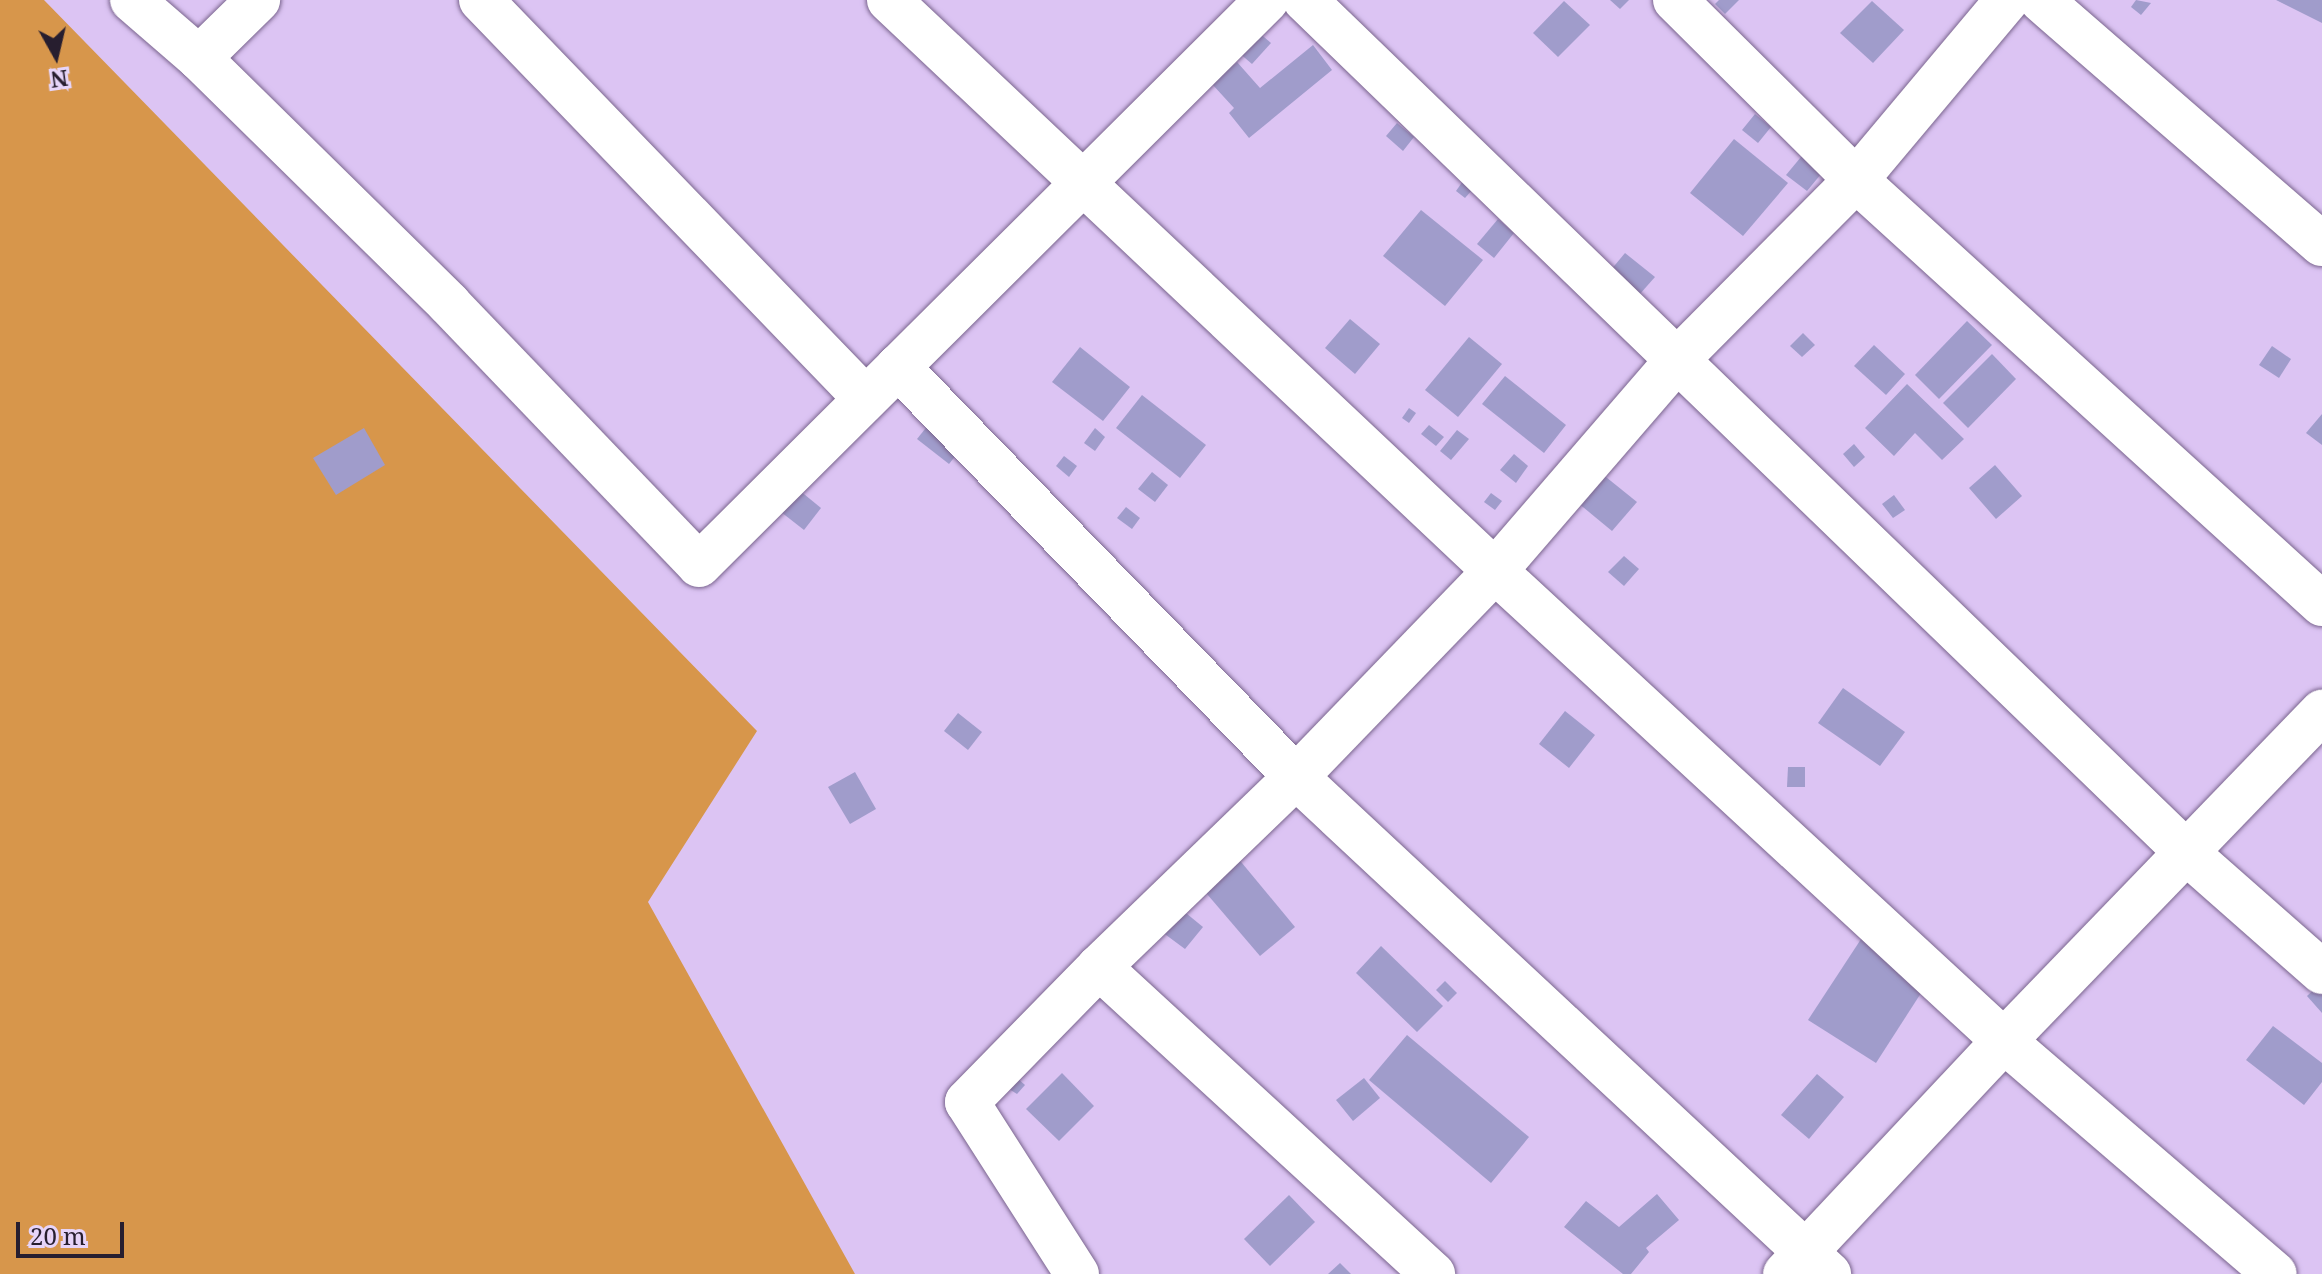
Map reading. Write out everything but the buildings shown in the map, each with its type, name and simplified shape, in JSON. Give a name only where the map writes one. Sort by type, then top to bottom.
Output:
[{"type":"street","points":[[132,0],[199,58],[449,304],[699,565],[1267,0]]},
{"type":"street","points":[[199,58],[258,0]]},
{"type":"street","points":[[481,0],[866,399]]},
{"type":"street","points":[[889,0],[1495,571],[2004,1041],[2275,1274]]},
{"type":"street","points":[[1305,0],[1679,358],[2187,853],[2322,972]]},
{"type":"street","points":[[1675,0],[1856,180],[2322,604]]},
{"type":"street","points":[[1077,1274],[967,1102],[1099,967],[1296,777],[1495,571],[1679,358],[1856,180],[2007,0]]},
{"type":"street","points":[[2041,0],[2322,244]]},
{"type":"street","points":[[898,367],[1296,777],[1807,1267],[2004,1041],[2322,712]]},
{"type":"street","points":[[1099,967],[1433,1274]]},
{"type":"shaded area","points":[[0,0],[44,0],[757,731],[648,902],[855,1274],[0,1274]]}]
